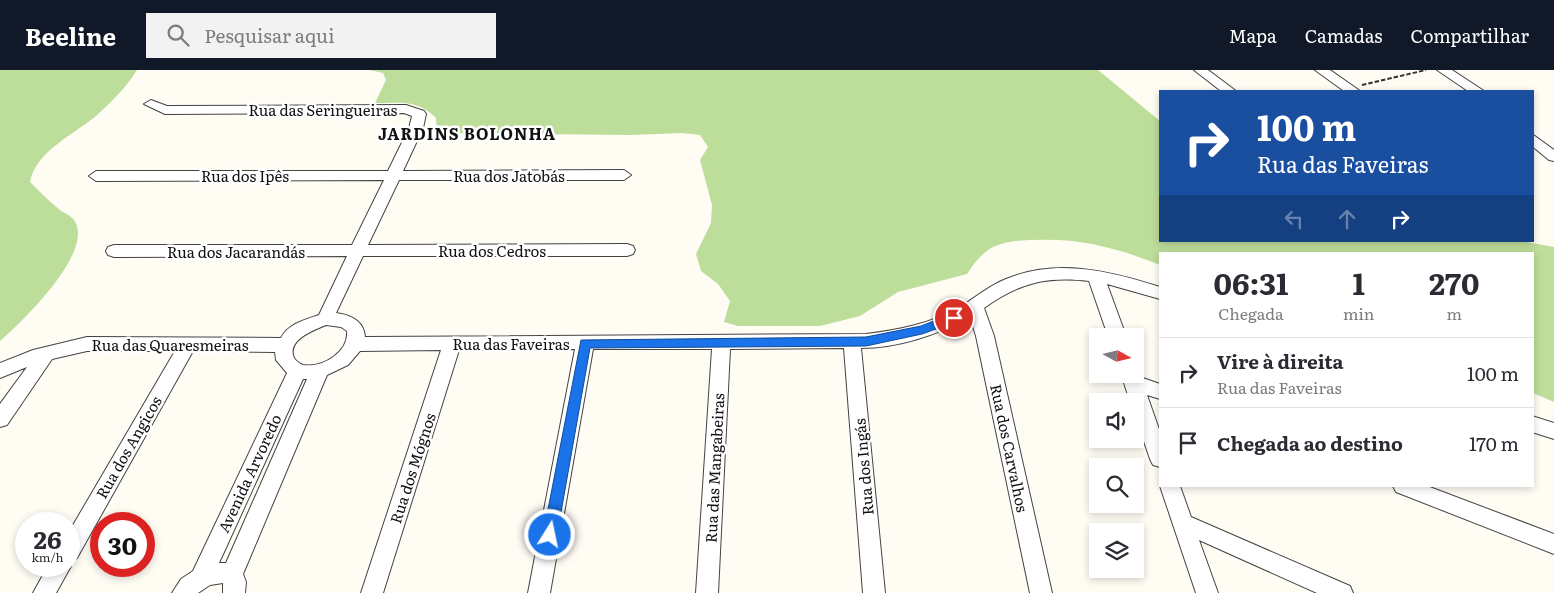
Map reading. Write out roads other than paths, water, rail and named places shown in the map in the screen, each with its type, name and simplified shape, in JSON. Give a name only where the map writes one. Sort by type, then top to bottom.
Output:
[{"type":"street","points":[[1200,70],[1228,90]]},
{"type":"street","points":[[1321,70],[1351,90]]},
{"type":"street","points":[[1443,70],[1475,90]]},
{"type":"street","name":"Rua das Seringueiras","points":[[150,104],[165,110],[412,110],[419,114],[420,119],[325,319]]},
{"type":"street","points":[[1534,140],[1554,157]]},
{"type":"street","name":"Rua dos Jatobás","points":[[394,174],[624,175]]},
{"type":"street","name":"Rua dos Ipês","points":[[96,176],[394,174]]},
{"type":"street","name":"Rua dos Cedros","points":[[358,251],[627,250]]},
{"type":"street","name":"Rua dos Jacarandás","points":[[114,251],[358,251]]},
{"type":"street","name":"Rua das Faveiras","points":[[355,344],[852,342],[890,338],[944,323],[1000,289],[1033,278],[1066,274],[1096,276],[1134,284],[1159,293]]},
{"type":"street","points":[[1096,276],[1114,328]]},
{"type":"street","name":"Rua dos Carvalhos","points":[[974,305],[985,336],[1041,593]]},
{"type":"street","points":[[337,318],[354,327],[357,335],[355,344],[342,360],[320,370],[297,371],[289,367],[284,361],[285,345],[301,328],[325,319],[337,318]]},
{"type":"street","name":"Rua dos Ingás","points":[[852,342],[874,593]]},
{"type":"street","points":[[539,593],[585,343]]},
{"type":"street","name":"Rua das Mangabeiras","points":[[707,593],[720,343]]},
{"type":"street","name":"Rua das Quaresmeiras","points":[[0,371],[47,353],[87,344],[285,345]]},
{"type":"street","name":"Rua dos Angicos","points":[[80,531],[188,344]]},
{"type":"street","name":"Rua dos Mógnos","points":[[372,593],[452,344]]},
{"type":"street","points":[[0,419],[47,353]]},
{"type":"street","name":"Avenida Arvoredo","points":[[202,576],[218,572],[232,584],[320,370]]},
{"type":"street","name":"Avenida Arvoredo","points":[[183,593],[202,576],[297,371]]},
{"type":"street","points":[[1134,383],[1159,455]]},
{"type":"street","points":[[1142,383],[1159,392]]},
{"type":"street","points":[[1534,425],[1554,431]]},
{"type":"street","points":[[1170,487],[1207,593]]},
{"type":"street","points":[[1406,487],[1554,544]]},
{"type":"street","points":[[1183,523],[1342,593]]},
{"type":"street","points":[[44,593],[53,577]]},
{"type":"district","name":"JARDINS BOLONHA","points":[[467,133]]}]
